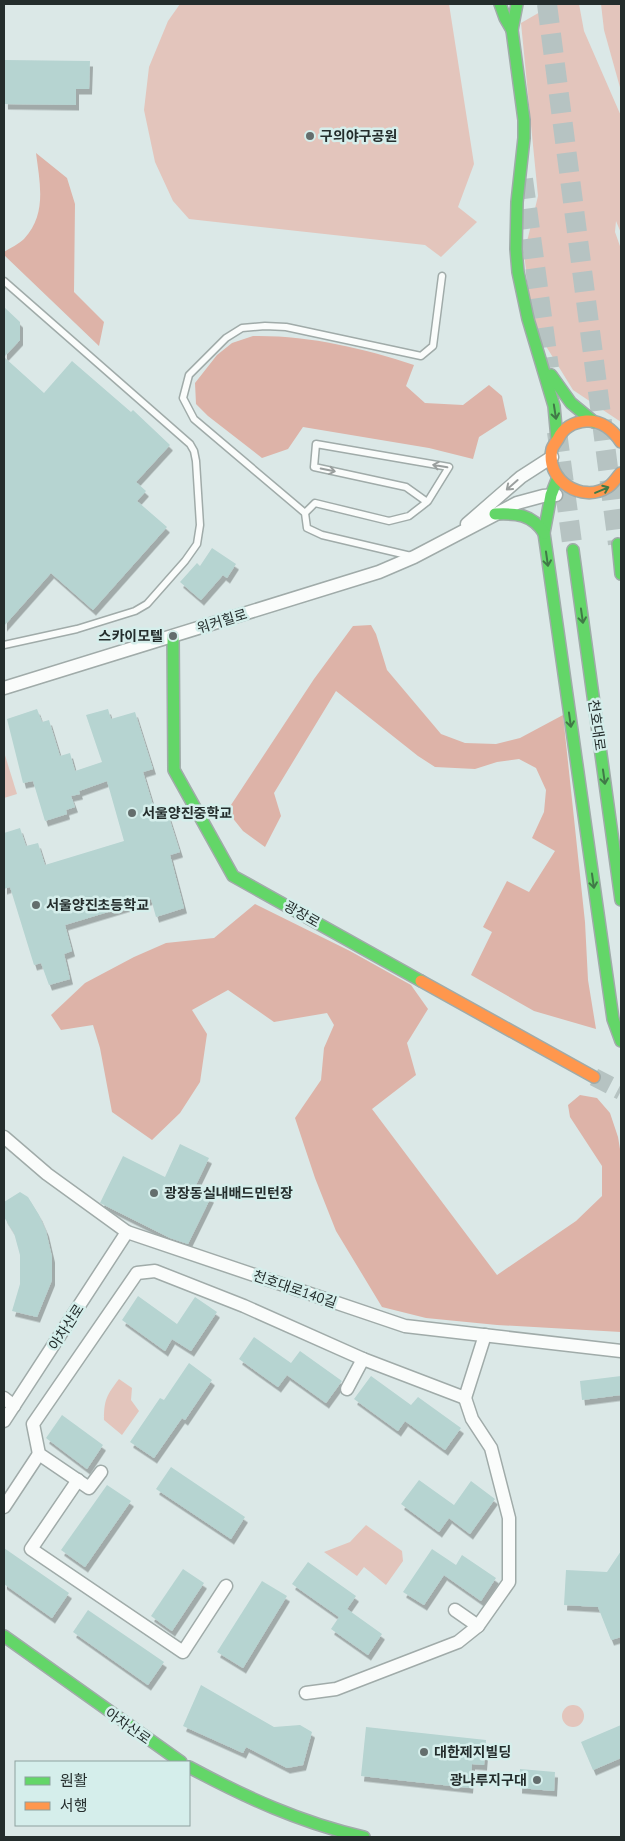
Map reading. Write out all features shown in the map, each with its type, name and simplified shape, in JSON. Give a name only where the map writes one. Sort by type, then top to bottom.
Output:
[{"type":"main road","points":[[500,4],[512,30]]},
{"type":"main road","points":[[517,4],[512,30],[524,120],[523,156],[517,202],[516,249],[518,272],[528,319],[554,406],[557,439],[552,458],[553,468],[568,488],[578,493],[597,493],[606,490],[615,483],[621,474]]},
{"type":"main road","points":[[537,352],[563,394],[594,422]]},
{"type":"main road","points":[[557,439],[569,427],[577,423],[594,422],[605,425],[620,438]]},
{"type":"main road","points":[[544,534],[551,495],[558,477]]},
{"type":"main road","points":[[495,514],[518,513],[540,525],[544,534],[613,1019],[621,1041]]},
{"type":"main road","points":[[618,544],[621,574]]},
{"type":"main road","name":"천호대로","points":[[573,550],[621,900]]},
{"type":"main road","name":"광장로","points":[[173,636],[174,770],[233,876],[594,1077]]},
{"type":"main road","name":"아차산로","points":[[4,1636],[180,1761]]},
{"type":"main road","points":[[190,1767],[254,1800],[313,1824],[364,1837]]},
{"type":"street","name":"워커힐로","points":[[436,546],[478,516],[521,477],[552,458]]},
{"type":"street","name":"워커힐로","points":[[4,688],[380,572],[481,524],[495,514],[517,503],[551,495],[578,493]]},
{"type":"street","name":"천호대로140길","points":[[4,1137],[47,1174],[127,1232],[405,1326],[621,1351]]},
{"type":"street","name":"아차산로","points":[[4,1421],[9,1402],[127,1232]]},
{"type":"street","points":[[4,1507],[39,1454],[33,1424],[137,1273],[155,1271],[244,1306],[363,1359],[465,1398]]},
{"type":"street","points":[[306,1693],[336,1690],[458,1642],[478,1626],[509,1582],[509,1518],[491,1448],[472,1419],[465,1398],[485,1335]]},
{"type":"street","points":[[347,1390],[363,1359]]},
{"type":"street","points":[[39,1454],[89,1488],[100,1472]]},
{"type":"street","points":[[78,1480],[31,1550],[183,1652],[226,1586]]},
{"type":"street","points":[[455,1610],[478,1626]]},
{"type":"lane","points":[[414,557],[322,534],[307,528],[305,512],[194,419],[183,398],[189,374],[226,338],[242,328],[286,327],[421,356],[433,346],[442,276]]},
{"type":"lane","points":[[4,281],[190,444],[196,461],[200,525],[197,544],[185,561],[147,604],[135,611],[77,629],[4,645]]},
{"type":"lane","points":[[305,512],[315,503],[389,521],[409,516],[427,501],[448,467],[316,444],[314,467],[406,487],[427,501]]},
{"type":"shaded area","name":"구의야구공원","points":[[180,4],[449,4],[474,164],[458,207],[477,222],[441,257],[425,245],[189,219],[173,201],[155,162],[144,110],[149,67],[168,21]]},
{"type":"shaded area","points":[[554,4],[579,4],[584,31],[621,116],[621,233],[616,221],[615,232],[621,249],[621,422],[573,390],[533,325],[524,254],[538,196],[521,23]]},
{"type":"shaded area","points":[[601,4],[621,4],[621,91],[604,30]]},
{"type":"shaded area","points":[[36,153],[67,178],[75,204],[74,292],[104,322],[99,346],[4,255],[4,252],[24,239],[36,219],[39,209],[40,187]]},
{"type":"shaded area","points":[[253,336],[314,340],[375,353],[414,365],[406,386],[425,403],[463,405],[489,385],[502,396],[507,419],[479,437],[473,459],[429,448],[303,427],[288,449],[262,458],[208,416],[196,404],[195,383],[217,355],[232,343]]},
{"type":"shaded area","points":[[371,625],[376,634],[387,670],[441,734],[465,743],[496,744],[520,738],[563,715],[585,922],[588,980],[596,1029],[534,1011],[471,975],[492,932],[483,927],[507,881],[529,892],[555,851],[532,838],[544,812],[546,790],[536,768],[519,759],[497,762],[475,769],[435,767],[418,756],[336,691],[274,793],[281,816],[265,847],[243,831],[227,811],[314,679],[353,626]]},
{"type":"shaded area","points":[[4,752],[17,794],[4,798]]},
{"type":"shaded area","points":[[255,904],[350,951],[411,985],[428,1009],[407,1043],[416,1075],[372,1109],[497,1275],[576,1221],[602,1196],[602,1166],[570,1117],[568,1105],[580,1095],[597,1098],[610,1113],[618,1137],[621,1155],[621,1332],[497,1325],[426,1318],[382,1307],[336,1231],[315,1178],[295,1118],[321,1080],[324,1048],[334,1025],[327,1013],[274,1022],[228,990],[192,1010],[207,1034],[200,1082],[180,1113],[152,1140],[112,1112],[100,1048],[93,1025],[61,1030],[51,1015],[85,983],[134,957],[166,943],[214,938]]},
{"type":"shaded area","points":[[119,1379],[132,1388],[131,1400],[139,1411],[122,1435],[104,1420],[107,1398]]},
{"type":"shaded area","points":[[366,1525],[402,1551],[403,1561],[386,1585],[364,1567],[357,1576],[324,1552],[350,1542]]},
{"type":"shaded area","points":[[569,1705],[577,1705],[584,1712],[584,1720],[577,1727],[569,1727],[562,1720],[562,1712]]},
{"type":"building","points":[[4,60],[90,61],[89,89],[76,89],[76,105],[5,104]]},
{"type":"building","points":[[4,307],[20,322],[20,340],[4,357]]},
{"type":"building","points":[[4,357],[44,393],[72,361],[131,412],[133,410],[170,445],[136,482],[146,491],[137,501],[167,527],[93,610],[51,573],[4,626]]},
{"type":"building","points":[[212,548],[236,564],[227,578],[223,575],[201,600],[180,582],[197,563],[200,566]]},
{"type":"building","points":[[37,709],[42,722],[49,720],[60,756],[70,753],[75,771],[102,762],[86,715],[108,709],[111,719],[135,712],[153,769],[143,772],[156,815],[167,811],[180,852],[170,855],[184,908],[156,917],[151,899],[65,925],[72,951],[64,954],[70,979],[49,985],[41,963],[34,965],[10,887],[4,889],[4,833],[20,828],[26,846],[38,843],[45,865],[124,841],[107,781],[79,791],[80,794],[71,796],[75,807],[66,810],[67,814],[45,821],[33,781],[23,783],[7,719]]},
{"type":"building","name":"광장동실내배드민턴장","points":[[180,1144],[209,1158],[194,1189],[211,1197],[188,1244],[170,1238],[100,1203],[123,1156],[165,1177]]},
{"type":"building","points":[[20,1192],[28,1197],[39,1215],[46,1231],[52,1257],[52,1280],[37,1317],[12,1311],[20,1284],[20,1255],[14,1233],[4,1217],[4,1202]]},
{"type":"building","points":[[138,1296],[177,1324],[195,1297],[217,1312],[191,1351],[172,1339],[165,1351],[122,1320]]},
{"type":"building","points":[[254,1337],[291,1363],[300,1351],[342,1381],[326,1403],[287,1375],[278,1387],[239,1359]]},
{"type":"building","points":[[189,1363],[212,1380],[185,1420],[182,1418],[154,1458],[130,1442],[160,1398],[164,1400]]},
{"type":"building","points":[[371,1376],[411,1405],[418,1397],[461,1428],[445,1450],[405,1421],[398,1431],[354,1399]]},
{"type":"building","points":[[621,1376],[621,1395],[582,1400],[580,1381]]},
{"type":"building","points":[[62,1415],[103,1445],[87,1469],[46,1438]]},
{"type":"building","points":[[171,1467],[245,1517],[231,1539],[156,1489]]},
{"type":"building","points":[[419,1480],[454,1505],[471,1481],[495,1499],[470,1534],[449,1518],[439,1532],[401,1504]]},
{"type":"building","points":[[107,1485],[131,1501],[85,1567],[61,1550]]},
{"type":"building","points":[[4,1548],[69,1593],[52,1618],[4,1584]]},
{"type":"building","points":[[432,1549],[456,1565],[462,1555],[496,1578],[481,1601],[444,1575],[424,1605],[403,1592]]},
{"type":"building","points":[[621,1551],[621,1637],[611,1640],[598,1607],[564,1605],[566,1570],[607,1572]]},
{"type":"building","points":[[308,1562],[356,1596],[347,1609],[382,1634],[368,1655],[331,1629],[339,1617],[292,1584]]},
{"type":"building","points":[[183,1569],[204,1583],[172,1631],[151,1616]]},
{"type":"building","points":[[262,1581],[287,1596],[243,1668],[217,1652]]},
{"type":"building","points":[[88,1610],[164,1662],[148,1685],[73,1632]]},
{"type":"building","points":[[201,1685],[274,1727],[300,1725],[312,1732],[303,1765],[287,1768],[246,1747],[243,1753],[183,1726]]},
{"type":"building","points":[[621,1725],[621,1758],[593,1770],[581,1742]]},
{"type":"building","name":"대한제지빌딩","points":[[366,1727],[486,1740],[484,1765],[472,1764],[470,1788],[361,1776]]},
{"type":"building","name":"광나루지구대","points":[[520,1769],[555,1772],[554,1791],[519,1788]]},
{"type":"tunnel","points":[[547,4],[618,544]]},
{"type":"tunnel","points":[[523,179],[549,368]]},
{"type":"tunnel","points":[[557,432],[573,550]]},
{"type":"tunnel","points":[[594,1077],[621,1091]]},
{"type":"traffic: fast","points":[[500,4],[512,30]]},
{"type":"traffic: fast","points":[[517,4],[512,30],[524,120],[524,138],[517,202],[516,249],[518,272],[528,319],[554,406],[557,439]]},
{"type":"traffic: fast","points":[[551,375],[571,403],[594,422]]},
{"type":"traffic: fast","points":[[558,477],[551,495],[544,533],[613,1019],[621,1041]]},
{"type":"traffic: fast","points":[[495,514],[510,514],[529,518],[544,533]]},
{"type":"traffic: fast","points":[[618,544],[621,574]]},
{"type":"traffic: fast","points":[[573,550],[621,900]]},
{"type":"traffic: fast","points":[[173,636],[174,770],[233,876],[421,981]]},
{"type":"traffic: fast","points":[[4,1636],[180,1761]]},
{"type":"traffic: fast","points":[[190,1768],[231,1789],[296,1817],[364,1837]]},
{"type":"traffic: slow","points":[[621,442],[602,424],[591,421],[577,423],[569,426],[560,435],[552,449],[551,460],[554,470],[560,479],[577,491],[587,493],[598,492],[608,487],[621,473]]},
{"type":"traffic: slow","points":[[421,981],[594,1077]]},
{"type":"place","name":"구의야구공원","points":[[310,136]]},
{"type":"place","name":"스카이모텔","points":[[173,636]]},
{"type":"place","name":"서울양진중학교","points":[[132,813]]},
{"type":"place","name":"서울양진초등학교","points":[[36,905]]},
{"type":"place","name":"광장동실내배드민턴장","points":[[154,1193]]},
{"type":"place","name":"대한제지빌딩","points":[[424,1752]]},
{"type":"place","name":"광나루지구대","points":[[537,1780]]}]
